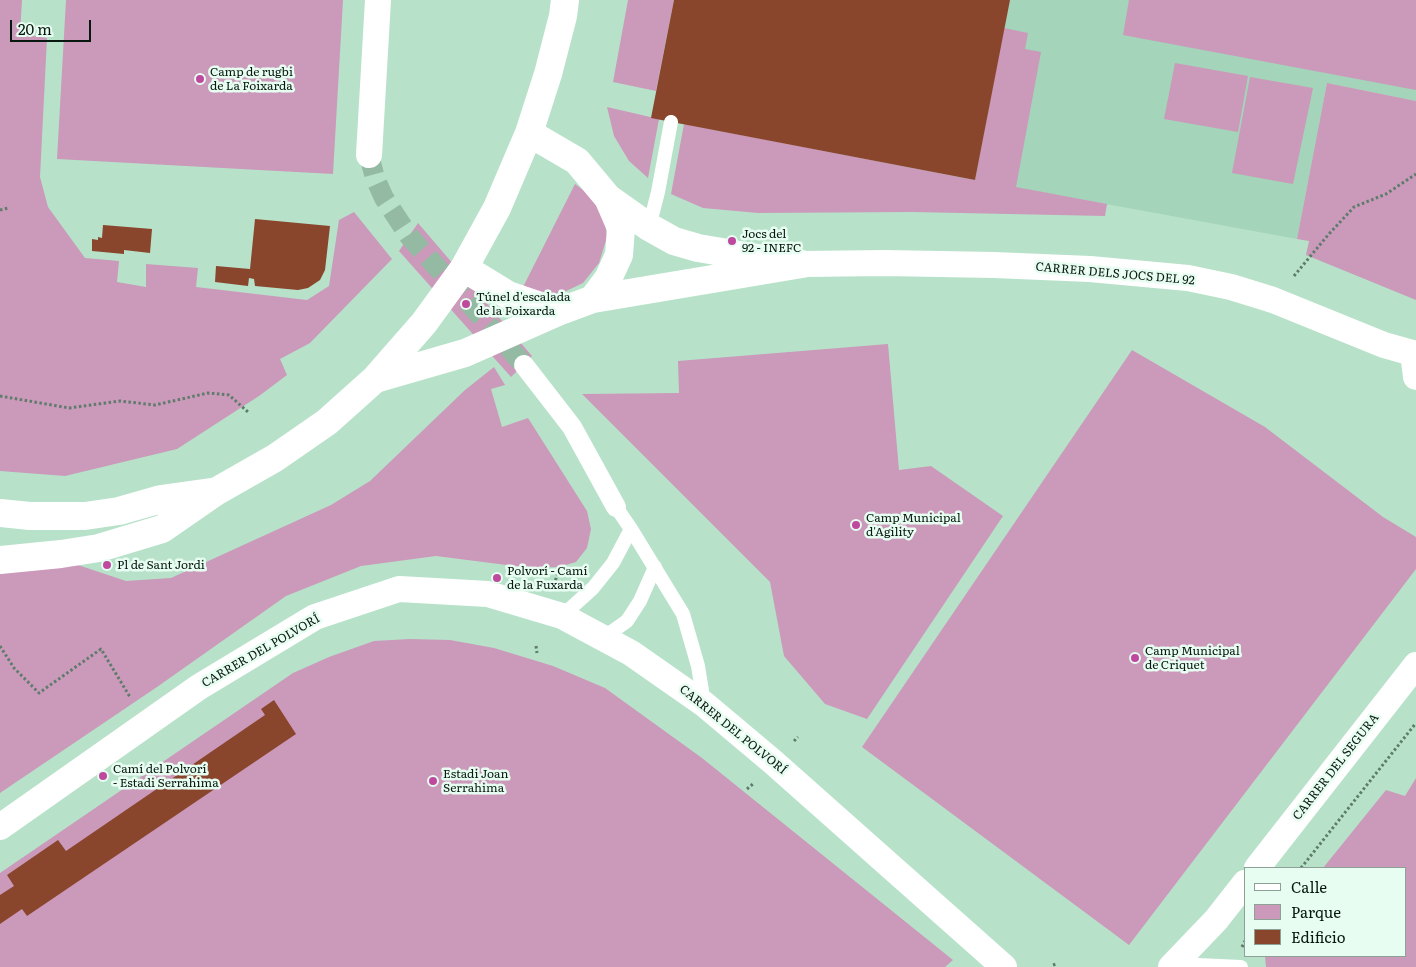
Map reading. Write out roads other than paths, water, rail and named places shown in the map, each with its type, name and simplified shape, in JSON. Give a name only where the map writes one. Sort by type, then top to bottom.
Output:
[{"type":"street","points":[[368,155],[378,0]]},
{"type":"street","points":[[0,560],[99,548],[162,529],[217,491],[275,458],[327,422],[375,379],[424,323],[464,268],[497,208],[529,133],[548,74],[563,16],[565,0]]},
{"type":"street","points":[[529,133],[577,160],[608,198],[648,228],[674,241],[698,248],[802,264]]},
{"type":"street","points":[[593,299],[608,279],[619,255],[621,228],[608,198]]},
{"type":"street","points":[[375,379],[465,353],[558,312],[593,299],[802,264]]},
{"type":"street","name":"CARRER DELS JOCS DEL 92","points":[[802,264],[994,265],[1090,269],[1188,278],[1231,287],[1273,300],[1415,358]]},
{"type":"street","points":[[464,268],[508,295],[558,312]]},
{"type":"street","points":[[524,365],[572,427],[616,506]]},
{"type":"street","points":[[0,513],[30,516],[85,516],[119,511],[162,499],[217,491]]},
{"type":"street","name":"CARRER DEL POLVORÍ","points":[[0,827],[199,687],[315,617],[399,589],[488,594],[562,616],[631,653],[704,704],[773,762],[1004,967]]},
{"type":"street","name":"CARRER DEL SEGURA","points":[[1258,867],[1416,665]]},
{"type":"street","points":[[1173,965],[1216,920],[1244,885]]},
{"type":"lane","points":[[648,228],[658,192],[671,122]]},
{"type":"lane","points":[[616,506],[682,614],[698,666],[704,704]]},
{"type":"lane","points":[[562,616],[593,588],[613,563],[631,529]]},
{"type":"lane","points":[[603,638],[628,621],[655,567]]},
{"type":"lane","points":[[1173,965],[1241,967]]},
{"type":"tunnel","points":[[369,155],[375,178],[384,198],[409,236],[524,365]]},
{"type":"place","name":"Camp de rugbi de La Foixarda","points":[[200,79]]},
{"type":"place","name":"Jocs del 92 - INEFC","points":[[732,241]]},
{"type":"place","name":"Túnel d'escalada de la Foixarda","points":[[466,304]]},
{"type":"place","name":"Camp Municipal d'Agility","points":[[856,525]]},
{"type":"place","name":"Pl de Sant Jordi","points":[[107,565]]},
{"type":"place","name":"Polvorí - Camí de la Fuxarda","points":[[497,578]]},
{"type":"place","name":"Camp Municipal de Criquet","points":[[1135,658]]},
{"type":"place","name":"Camí del Polvorí - Estadi Serrahima","points":[[103,776]]},
{"type":"place","name":"Estadi Joan Serrahima","points":[[433,781]]}]
